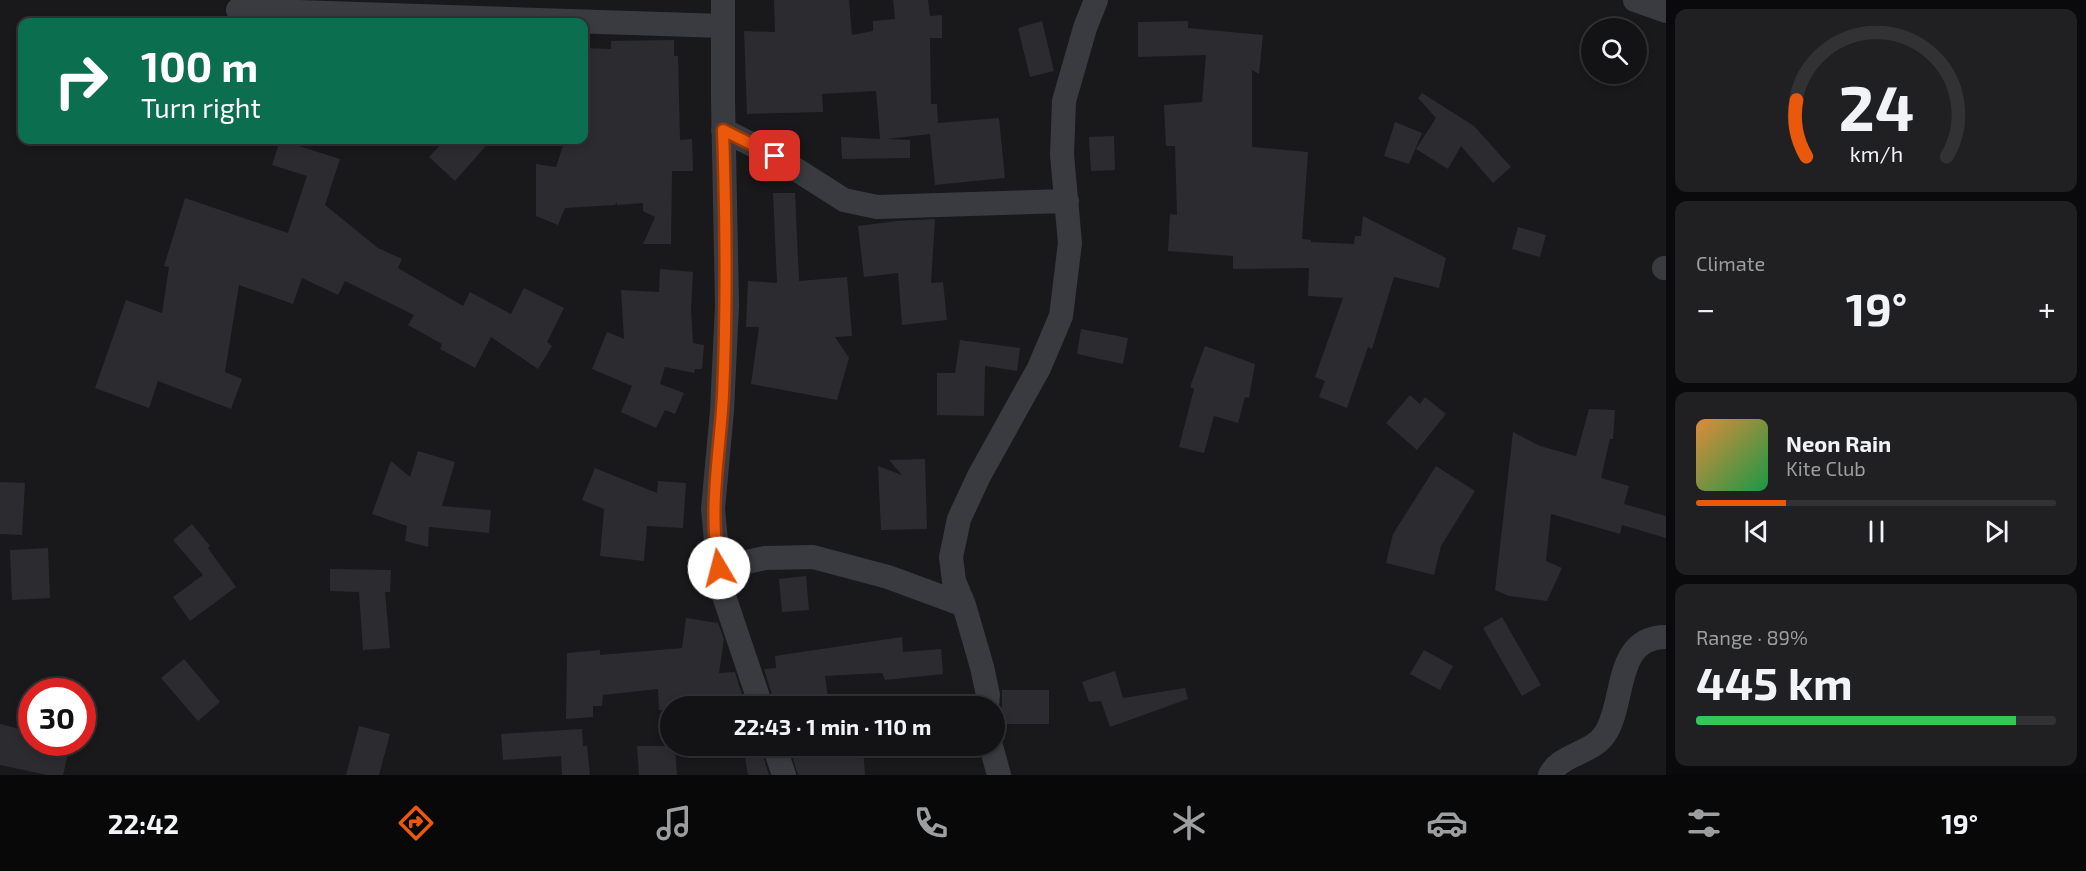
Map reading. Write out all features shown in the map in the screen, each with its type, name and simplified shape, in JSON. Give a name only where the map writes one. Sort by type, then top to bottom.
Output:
[{"type":"street","points":[[723,0],[727,305],[722,411],[713,509],[720,584],[758,696]]},
{"type":"street","points":[[988,696],[964,605],[954,581],[951,557],[959,519],[979,476],[1039,368],[1061,316],[1070,243],[1062,155],[1064,101],[1082,38],[1096,0]]},
{"type":"street","points":[[1635,0],[1666,11]]},
{"type":"street","points":[[238,10],[480,18]]},
{"type":"street","points":[[588,22],[723,26]]},
{"type":"street","points":[[723,130],[775,156],[844,200],[877,207],[1066,201]]},
{"type":"street","points":[[719,568],[765,558],[813,557],[888,577],[964,605]]},
{"type":"street","points":[[1550,775],[1556,765],[1597,743],[1604,736],[1610,725],[1626,667],[1633,652],[1646,640],[1666,637]]},
{"type":"street","points":[[777,756],[784,775]]},
{"type":"street","points":[[994,756],[999,775]]},
{"type":"building","points":[[774,0],[849,0],[852,35],[873,31],[873,21],[895,19],[893,0],[928,0],[930,16],[942,15],[942,38],[930,38],[931,104],[937,104],[938,123],[999,118],[1005,178],[935,185],[930,134],[887,139],[910,140],[910,158],[842,159],[841,137],[880,139],[876,91],[822,94],[823,112],[747,114],[744,31],[775,32]]},
{"type":"building","points":[[1042,21],[1054,71],[1030,77],[1018,28]]},
{"type":"building","points":[[1188,21],[1188,28],[1263,35],[1259,74],[1252,70],[1252,147],[1308,152],[1302,239],[1311,240],[1311,242],[1354,244],[1355,236],[1361,236],[1363,216],[1446,258],[1439,288],[1394,277],[1372,349],[1368,347],[1347,408],[1319,397],[1325,381],[1315,377],[1343,298],[1308,296],[1309,268],[1233,269],[1233,256],[1168,251],[1170,214],[1177,215],[1175,146],[1166,146],[1164,105],[1202,102],[1206,55],[1138,57],[1138,22]]},
{"type":"building","points":[[674,40],[674,56],[678,56],[680,140],[692,139],[693,171],[672,171],[671,244],[643,244],[655,217],[643,211],[643,203],[617,205],[617,202],[615,205],[565,208],[558,225],[536,216],[536,164],[556,167],[564,144],[588,144],[588,48],[611,49],[611,41]]},
{"type":"building","points":[[1422,93],[1474,126],[1511,167],[1493,183],[1461,146],[1448,169],[1416,149],[1436,118],[1418,98]]},
{"type":"building","points":[[1395,122],[1422,133],[1409,164],[1384,156]]},
{"type":"building","points":[[1114,136],[1115,170],[1091,171],[1089,137]]},
{"type":"building","points":[[279,144],[293,144],[340,159],[325,205],[378,248],[402,259],[398,268],[463,306],[470,292],[511,314],[524,288],[564,308],[547,342],[552,346],[538,369],[491,337],[475,368],[440,349],[442,344],[408,325],[414,315],[345,281],[338,295],[302,278],[293,304],[239,285],[225,372],[242,379],[231,409],[158,381],[149,408],[95,388],[126,300],[162,313],[169,267],[164,266],[185,198],[288,233],[307,176],[272,165]]},
{"type":"building","points":[[441,144],[487,144],[455,181],[429,157]]},
{"type":"building","points":[[773,193],[795,193],[799,281],[847,277],[852,336],[835,337],[849,358],[837,400],[751,384],[759,327],[746,327],[748,281],[777,283]]},
{"type":"building","points":[[935,219],[931,283],[943,282],[947,320],[902,325],[898,273],[864,277],[858,226]]},
{"type":"building","points":[[1518,227],[1546,235],[1540,257],[1512,249]]},
{"type":"building","points":[[660,269],[693,272],[691,309],[693,343],[704,345],[702,369],[695,369],[694,373],[665,367],[660,384],[684,393],[675,414],[665,410],[656,428],[621,412],[632,386],[592,369],[607,332],[624,339],[621,290],[659,292]]},
{"type":"building","points":[[1081,329],[1128,338],[1123,364],[1077,354]]},
{"type":"building","points":[[960,340],[1020,348],[1017,371],[985,366],[984,416],[937,415],[937,373],[955,373]]},
{"type":"building","points":[[1205,346],[1255,364],[1249,398],[1245,397],[1238,423],[1214,416],[1204,453],[1179,447],[1194,389],[1190,387]]},
{"type":"building","points":[[1410,395],[1420,404],[1425,397],[1446,414],[1417,450],[1386,423]]},
{"type":"building","points":[[1589,409],[1615,410],[1613,439],[1610,439],[1601,478],[1629,486],[1624,504],[1666,516],[1666,538],[1622,525],[1620,534],[1551,514],[1546,561],[1562,568],[1547,601],[1509,596],[1495,590],[1513,432],[1540,446],[1576,456]]},
{"type":"building","points":[[418,451],[455,462],[442,506],[491,510],[489,533],[429,527],[428,547],[405,541],[407,526],[372,514],[391,461],[410,477]]},
{"type":"building","points":[[925,459],[927,529],[881,530],[878,466],[902,475],[889,460]]},
{"type":"building","points":[[1436,466],[1475,491],[1441,546],[1434,575],[1386,563],[1393,534]]},
{"type":"building","points":[[595,468],[657,493],[658,481],[686,483],[683,528],[647,526],[644,561],[600,556],[604,509],[582,500]]},
{"type":"building","points":[[0,482],[25,483],[22,535],[0,534]]},
{"type":"building","points":[[192,524],[210,546],[208,548],[236,587],[190,621],[173,597],[203,575],[173,540]]},
{"type":"building","points":[[48,548],[50,598],[12,600],[10,550]]},
{"type":"building","points":[[330,569],[391,570],[390,592],[385,592],[390,648],[363,650],[359,592],[330,591]]},
{"type":"building","points":[[806,576],[809,610],[782,612],[779,579]]},
{"type":"building","points":[[1502,617],[1541,685],[1522,696],[1483,628]]},
{"type":"building","points":[[686,618],[718,623],[724,639],[719,673],[735,672],[742,696],[660,696],[659,710],[658,689],[603,695],[602,706],[593,706],[593,717],[566,719],[567,653],[600,650],[600,655],[682,648]]},
{"type":"building","points":[[902,637],[903,652],[941,649],[943,674],[885,680],[882,673],[825,676],[828,696],[772,696],[764,669],[776,668],[775,656]]},
{"type":"building","points":[[1424,650],[1453,666],[1440,690],[1410,674]]},
{"type":"building","points":[[184,659],[220,702],[198,721],[161,678]]},
{"type":"building","points":[[1115,671],[1123,698],[1185,688],[1188,699],[1110,727],[1101,701],[1089,702],[1082,682]]},
{"type":"building","points":[[1002,690],[1049,690],[1049,724],[1005,724],[1005,696],[1002,696]]},
{"type":"building","points":[[0,724],[18,728],[18,756],[68,756],[63,775],[47,775],[0,765]]},
{"type":"building","points":[[359,726],[390,734],[379,775],[346,775]]},
{"type":"building","points":[[582,729],[583,746],[587,746],[590,775],[562,775],[561,756],[503,760],[501,734]]},
{"type":"building","points":[[637,746],[660,746],[660,756],[676,756],[677,775],[639,775]]},
{"type":"building","points":[[745,756],[763,756],[769,775],[748,775]]},
{"type":"building","points":[[792,756],[864,756],[865,775],[798,775]]},
{"type":"route","points":[[719,568],[713,509],[722,411],[727,305],[723,130],[775,156]]}]
